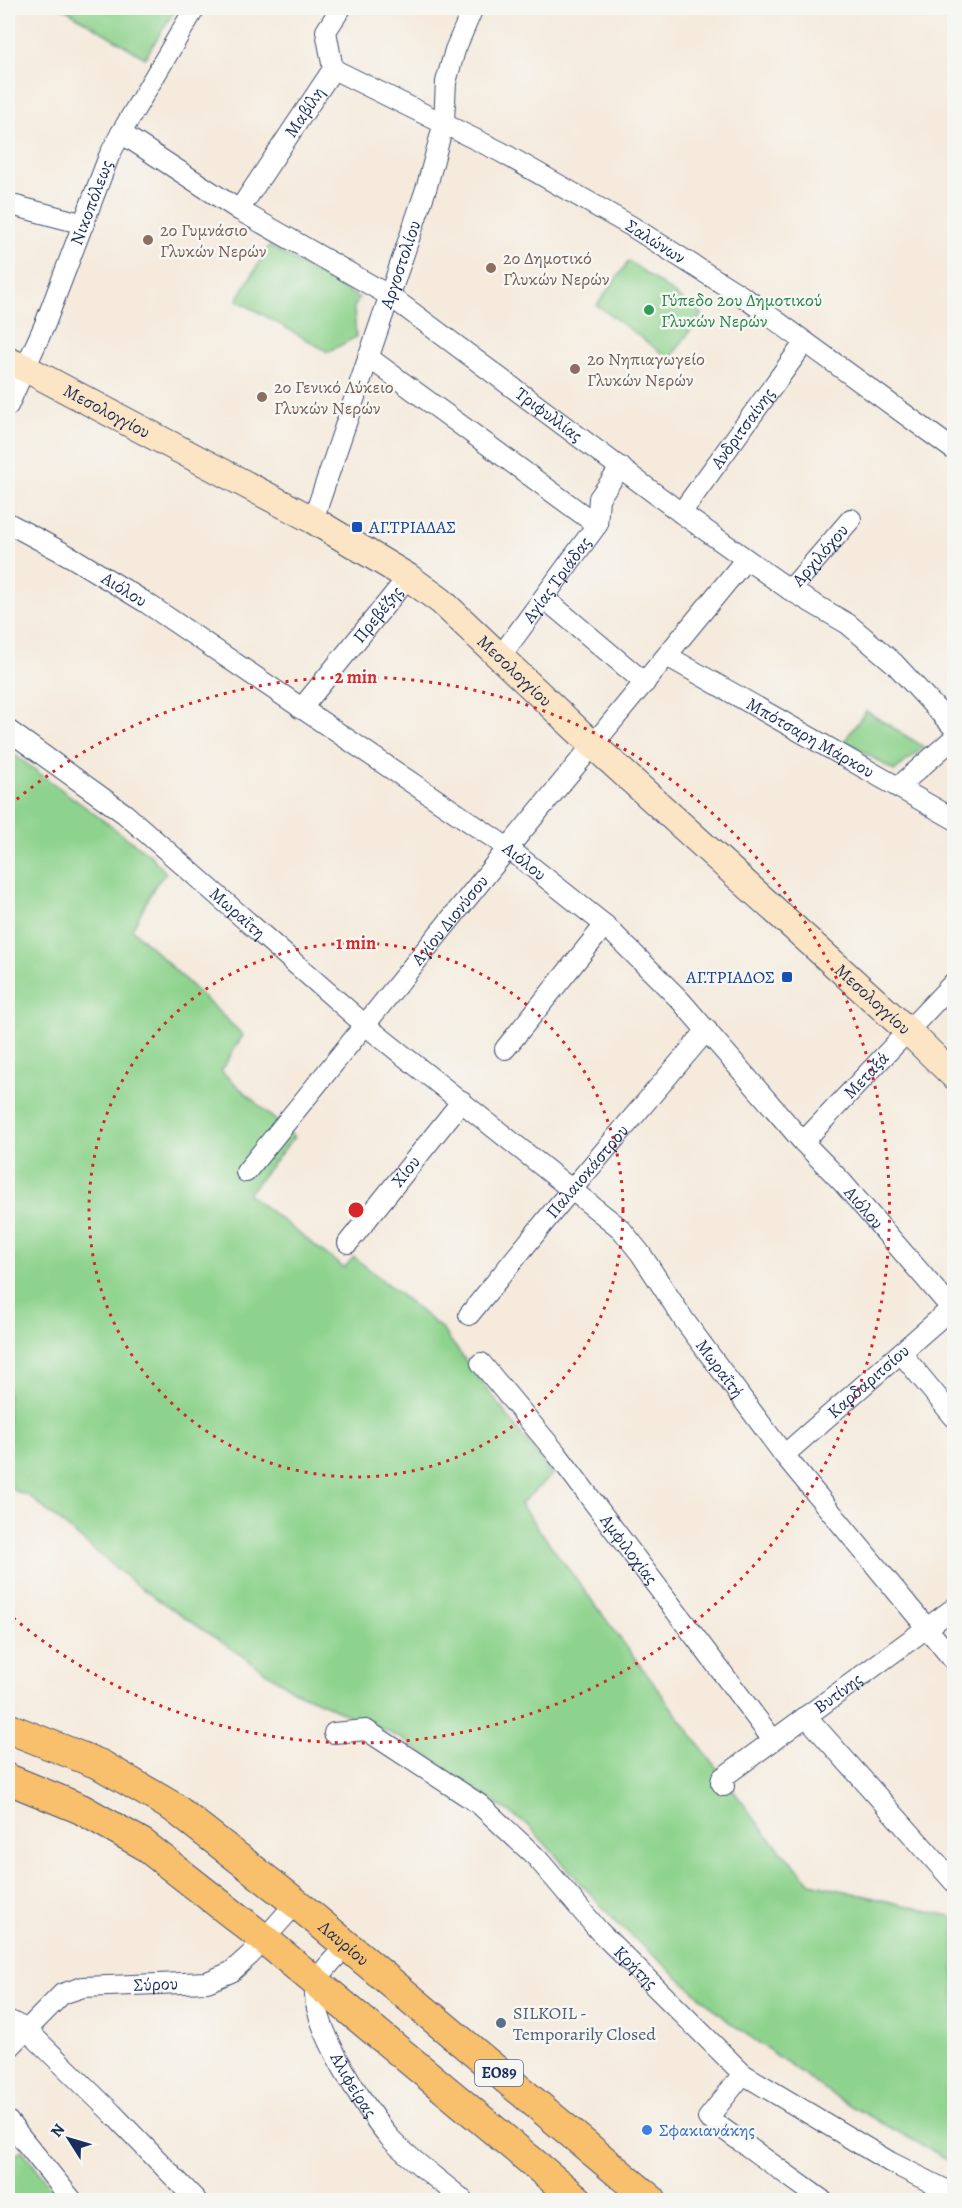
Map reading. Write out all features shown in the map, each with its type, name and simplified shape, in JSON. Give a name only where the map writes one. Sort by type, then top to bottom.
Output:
[{"type":"main road","name":"Λαυρίου","points":[[8,1728],[101,1765],[173,1807],[297,1903],[651,2200]]},
{"type":"main road","name":"ΕΟ89","points":[[8,1779],[81,1809],[129,1836],[264,1939],[578,2200]]},
{"type":"street","name":"Νικοπόλεως","points":[[8,406],[16,365],[45,324],[109,156],[195,8]]},
{"type":"street","name":"Μαβίλη","points":[[239,210],[333,69],[326,31],[341,8]]},
{"type":"street","name":"Αργοστολίου","points":[[313,520],[427,186],[444,122],[446,82],[459,41],[473,8]]},
{"type":"street","name":"Σαλώνων","points":[[333,69],[501,152],[650,237],[745,298],[954,450]]},
{"type":"street","name":"Τριφυλλίας","points":[[121,133],[239,210],[390,296],[681,513],[790,590],[848,624],[869,640],[894,663],[954,728]]},
{"type":"street","points":[[8,204],[84,224]]},
{"type":"street","name":"Ανδριτσαίνης","points":[[681,513],[805,342]]},
{"type":"street","points":[[368,357],[597,525]]},
{"type":"street","name":"Μεσολογγίου","points":[[16,365],[313,520],[408,577],[441,601],[594,746],[908,1031],[954,1076]]},
{"type":"street","name":"Αγίας Τριάδας","points":[[500,657],[597,525],[599,498],[621,467]]},
{"type":"street","name":"Αρχιλόχου","points":[[790,590],[851,519]]},
{"type":"street","name":"Αιόλου","points":[[8,523],[73,558],[145,602],[508,848],[604,925],[661,980],[707,1030],[803,1142],[842,1182],[953,1308]]},
{"type":"street","name":"Αγίου Διονύσου","points":[[246,1172],[746,559]]},
{"type":"street","name":"Πρεβέζης","points":[[301,709],[408,577]]},
{"type":"street","points":[[544,598],[645,683]]},
{"type":"street","name":"Μπότσαρη Μάρκου","points":[[667,656],[954,819]]},
{"type":"street","name":"Μωραΐτη","points":[[8,730],[125,814],[365,1025],[462,1101]]},
{"type":"street","points":[[898,787],[954,738]]},
{"type":"street","points":[[505,1049],[604,925]]},
{"type":"street","name":"Μεταξά","points":[[803,1142],[954,982]]},
{"type":"street","name":"Παλαιοκάστρου","points":[[469,1315],[707,1030]]},
{"type":"street","name":"Μωραΐτή","points":[[462,1101],[606,1216],[630,1239],[684,1320],[784,1455],[954,1661]]},
{"type":"street","name":"Χίου","points":[[348,1243],[462,1101]]},
{"type":"street","name":"Καρδαριτσίου","points":[[784,1455],[953,1308]]},
{"type":"street","points":[[901,1353],[954,1417]]},
{"type":"street","name":"Αμφιλοχίας","points":[[481,1362],[557,1454],[773,1740]]},
{"type":"street","name":"Βυτίνης","points":[[723,1782],[773,1740],[954,1608]]},
{"type":"street","points":[[806,1716],[954,1882]]},
{"type":"street","name":"Κρήτης","points":[[334,1733],[366,1730],[479,1804],[537,1858],[599,1931],[743,2074],[890,2162],[954,2194]]},
{"type":"street","name":"Σύρου","points":[[8,2049],[62,1994],[82,1987],[207,1982],[219,1978],[241,1964],[297,1903]]},
{"type":"street","points":[[316,1982],[347,1945]]},
{"type":"street","name":"Αλιφείρας","points":[[316,1982],[315,2006],[320,2022],[366,2105],[391,2138],[463,2200]]},
{"type":"street","points":[[8,2020],[26,2029],[196,2200]]},
{"type":"street","points":[[743,2074],[708,2118],[822,2200]]},
{"type":"street","points":[[8,2121],[72,2200]]},
{"type":"green space","points":[[63,8],[176,8],[145,58]]},
{"type":"green space","points":[[269,246],[359,298],[354,308],[356,337],[328,352],[237,300]]},
{"type":"green space","name":"Γύπεδο 2ου Δημοτικού Γλυκών Νερών","points":[[629,261],[702,314],[670,359],[597,305]]},
{"type":"green space","points":[[866,711],[924,747],[894,771],[845,740]]},
{"type":"green space","points":[[8,750],[150,855],[166,873],[156,884],[132,929],[243,1035],[221,1071],[294,1137],[248,1194],[344,1268],[354,1257],[441,1328],[552,1475],[520,1504],[765,1833],[811,1883],[950,1916],[954,1921],[954,2163],[839,2099],[729,2022],[617,1923],[529,1826],[399,1737],[293,1690],[136,1585],[29,1496],[8,1488]]},
{"type":"green space","points":[[22,2150],[60,2200],[8,2200],[8,2160]]},
{"type":"place","name":"2ο Γυμνάσιο Γλυκών Νερών","points":[[148,240]]},
{"type":"place","name":"2ο Δημοτικό Γλυκών Νερών","points":[[491,268]]},
{"type":"place","name":"Γύπεδο 2ου Δημοτικού Γλυκών Νερών","points":[[649,310]]},
{"type":"place","name":"2ο Νηπιαγωγείο Γλυκών Νερών","points":[[575,369]]},
{"type":"place","name":"2ο Γενικό Λύκειο Γλυκών Νερών","points":[[262,397]]},
{"type":"place","name":"ΑΓ.ΤΡΙΑΔΑΣ","points":[[357,527]]},
{"type":"place","name":"ΑΓ.ΤΡΙΑΔΟΣ","points":[[787,977]]},
{"type":"place","name":"SILKOIL - Temporarily Closed","points":[[501,2023]]},
{"type":"place","name":"Σφακιανάκης","points":[[647,2130]]}]
